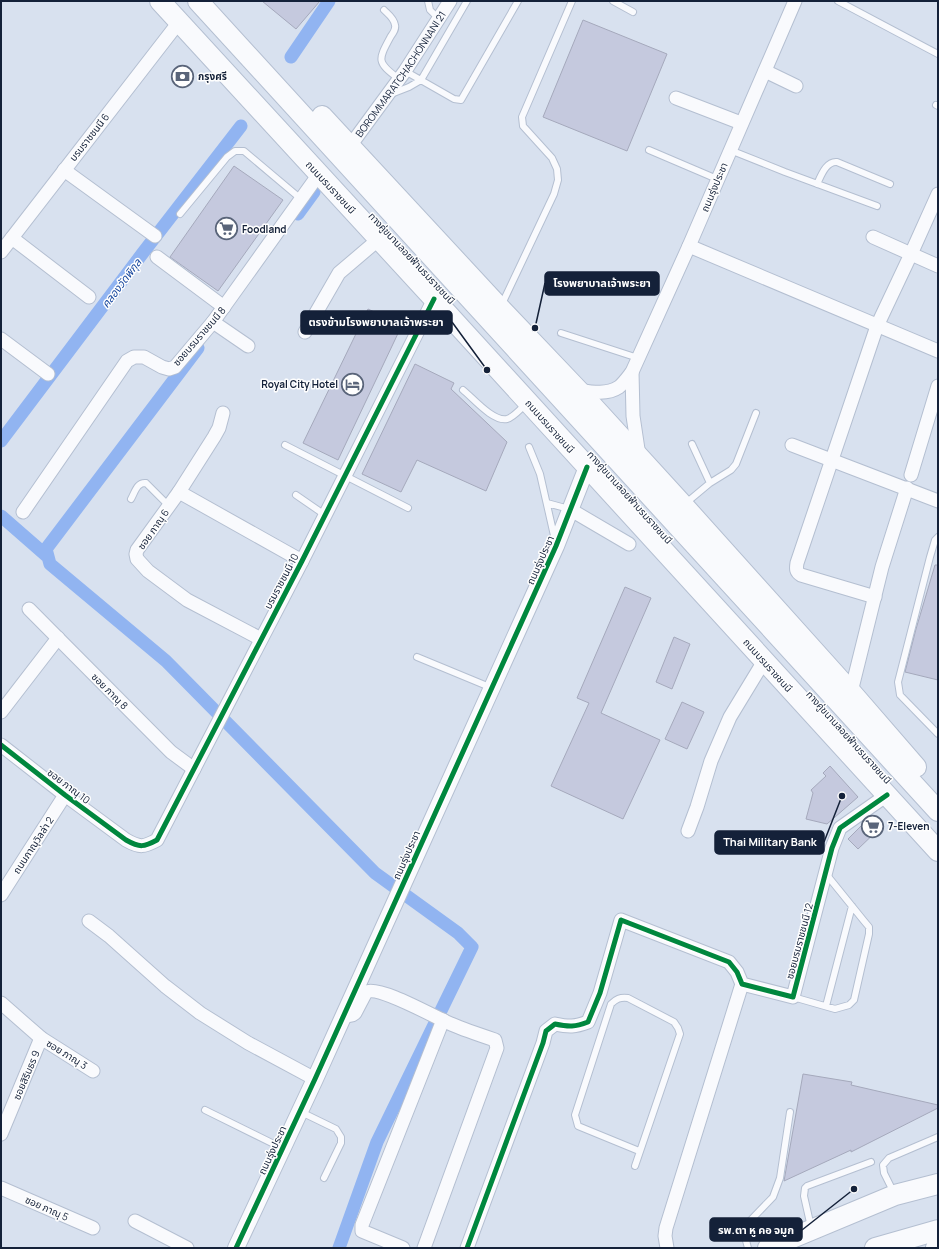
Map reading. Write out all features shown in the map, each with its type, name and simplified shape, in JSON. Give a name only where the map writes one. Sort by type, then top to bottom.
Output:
[{"type":"main road","name":"ถนนบรมราชชนนี","points":[[160,1],[887,795],[935,843]]},
{"type":"main road","name":"ทางคู่ขนานลอยฟ้าบรมราชชนนี","points":[[176,1],[578,439],[935,843]]},
{"type":"main road","name":"ทางคู่ขนานลอยฟ้าบรมราชชนนี","points":[[198,1],[938,812]]},
{"type":"main road","points":[[216,1],[683,505],[851,692],[938,793]]},
{"type":"main road","points":[[768,1248],[894,1195],[938,1174]]},
{"type":"main road","points":[[894,1195],[938,1184]]},
{"type":"main road","points":[[875,1248],[938,1230]]},
{"type":"street","name":"BOROMMARATCHACHONNANI 21","points":[[350,146],[402,75],[450,1]]},
{"type":"street","name":"ถนนรุ่งประชา","points":[[578,390],[593,393],[613,390],[620,386],[632,372],[689,246],[795,1]]},
{"type":"street","name":"บรมราชชนนี 6","points":[[1,252],[179,22]]},
{"type":"street","points":[[764,71],[796,86]]},
{"type":"street","points":[[676,98],[741,124]]},
{"type":"street","points":[[64,170],[155,236]]},
{"type":"street","name":"ซอยบรมราชชนนี 8","points":[[23,512],[127,361],[139,356],[144,357],[162,367],[169,369],[175,367],[214,322],[319,174]]},
{"type":"street","points":[[875,597],[801,575],[796,569],[831,460],[877,326],[938,194]]},
{"type":"street","points":[[873,237],[938,266]]},
{"type":"street","points":[[12,238],[89,297]]},
{"type":"street","points":[[305,332],[339,273],[379,239]]},
{"type":"street","points":[[689,246],[938,351]]},
{"type":"street","points":[[157,257],[224,307]]},
{"type":"street","name":"บรมราชชนนี 10","points":[[126,840],[136,846],[146,846],[157,840],[302,561],[434,299]]},
{"type":"street","points":[[214,322],[248,346]]},
{"type":"street","points":[[1,339],[48,374]]},
{"type":"street","name":"ถนนรุ่งประชา","points":[[632,372],[633,416],[640,458]]},
{"type":"street","points":[[911,475],[938,386]]},
{"type":"street","name":"ซอย ภาณุ 6","points":[[223,413],[219,428],[179,492],[137,550],[136,554],[137,559],[148,571],[186,600],[261,639]]},
{"type":"street","points":[[792,445],[938,501]]},
{"type":"street","name":"ถนนรุ่งประชา","points":[[236,1248],[315,1079],[556,546],[587,467]]},
{"type":"street","points":[[851,692],[882,567],[907,488]]},
{"type":"street","points":[[179,492],[302,561]]},
{"type":"street","points":[[571,510],[629,544]]},
{"type":"street","name":"ซอย ภาณุ 8","points":[[29,609],[171,752],[194,769]]},
{"type":"street","points":[[1,712],[58,638]]},
{"type":"street","points":[[688,831],[711,761],[730,717],[764,661]]},
{"type":"street","name":"ซอย ภาณุ 10","points":[[1,745],[126,840]]},
{"type":"street","name":"ถนนภาณุวิลล่า 2","points":[[1,895],[65,795]]},
{"type":"street","name":"ซอยบรมราชชนนี 12","points":[[793,997],[832,848],[840,828],[887,795]]},
{"type":"street","points":[[466,1248],[546,1031],[555,1024],[566,1027],[576,1027],[588,1022],[600,994],[621,920],[729,962],[737,972],[742,984],[666,1228],[665,1236],[668,1248]]},
{"type":"street","points":[[89,921],[109,936],[165,986],[200,1013],[248,1043],[315,1079]]},
{"type":"street","points":[[742,984],[793,997]]},
{"type":"street","points":[[342,1017],[355,1013],[369,990],[376,991],[394,997],[443,1020],[495,1040],[497,1048],[424,1248]]},
{"type":"street","name":"ซอย ภาณุ 3","points":[[1,1003],[41,1038],[93,1071]]},
{"type":"street","points":[[403,1248],[362,1231],[362,1225],[443,1020]]},
{"type":"street","name":"ซอยสิรินธร 9","points":[[1,1134],[41,1038]]},
{"type":"street","name":"ซอย ภาณุ 5","points":[[1,1188],[93,1228]]},
{"type":"street","points":[[135,1221],[187,1248]]},
{"type":"lane","points":[[428,1],[430,10],[439,19]]},
{"type":"lane","points":[[387,95],[409,87],[421,80],[467,1]]},
{"type":"lane","points":[[384,10],[394,20],[395,30],[383,52],[381,59],[383,66],[402,75],[421,80],[454,100],[461,100],[518,1]]},
{"type":"lane","points":[[500,308],[554,194],[558,180],[557,168],[552,158],[523,126],[522,117],[572,1]]},
{"type":"lane","points":[[614,1],[633,12]]},
{"type":"lane","points":[[838,1],[938,54]]},
{"type":"lane","points":[[648,150],[717,179]]},
{"type":"lane","points":[[730,150],[877,206]]},
{"type":"lane","points":[[180,214],[227,157],[235,151],[244,152],[301,199]]},
{"type":"lane","points":[[817,184],[829,164],[833,161],[890,184]]},
{"type":"lane","points":[[561,333],[638,358]]},
{"type":"lane","points":[[463,390],[487,411],[499,419],[506,419],[512,416],[528,402]]},
{"type":"lane","points":[[683,505],[710,483],[731,470],[736,464],[756,414]]},
{"type":"lane","points":[[692,444],[710,483]]},
{"type":"lane","points":[[285,446],[408,508]]},
{"type":"lane","points":[[529,447],[540,474],[556,546]]},
{"type":"lane","points":[[131,499],[138,484],[146,483],[169,506]]},
{"type":"lane","points":[[296,495],[325,515]]},
{"type":"lane","points":[[547,503],[571,510]]},
{"type":"lane","points":[[938,537],[935,540],[930,557],[898,682],[900,696],[938,734]]},
{"type":"lane","points":[[416,657],[492,688]]},
{"type":"lane","points":[[793,997],[835,1009],[849,1005],[854,1000],[869,934],[869,927],[826,874]]},
{"type":"lane","points":[[826,1006],[852,906]]},
{"type":"lane","points":[[635,1166],[680,1034],[674,1022],[628,998],[621,997],[611,1004],[575,1119],[578,1126],[639,1151]]},
{"type":"lane","points":[[206,1110],[282,1148]]},
{"type":"lane","points":[[299,1111],[336,1129],[341,1137],[341,1143],[324,1178]]},
{"type":"lane","points":[[748,1248],[744,1236],[744,1229],[746,1225],[773,1197],[780,1178],[790,1112]]},
{"type":"lane","points":[[894,1195],[884,1173],[883,1165],[889,1158],[938,1137]]},
{"type":"lane","points":[[812,1230],[804,1196],[807,1186],[871,1162]]},
{"type":"building","points":[[262,1],[320,1],[296,29]]},
{"type":"building","points":[[583,20],[667,54],[627,151],[543,117]]},
{"type":"building","name":"Foodland","points":[[234,166],[283,200],[218,291],[170,257]]},
{"type":"building","name":"Royal City Hotel","points":[[368,309],[402,325],[338,460],[303,443]]},
{"type":"building","points":[[415,364],[454,383],[451,389],[507,442],[486,491],[417,460],[401,492],[362,474]]},
{"type":"building","points":[[935,565],[938,565],[938,680],[905,672]]},
{"type":"building","points":[[625,587],[651,598],[601,713],[660,740],[623,819],[551,786],[589,703],[577,698]]},
{"type":"building","points":[[674,637],[690,644],[672,689],[656,682]]},
{"type":"building","points":[[682,702],[704,712],[687,749],[665,739]]},
{"type":"building","points":[[830,766],[858,797],[827,824],[806,819],[813,793],[811,790],[826,776],[823,773]]},
{"type":"building","points":[[870,817],[881,827],[858,849],[848,839]]},
{"type":"building","points":[[803,1074],[852,1082],[851,1085],[938,1105],[938,1108],[851,1152],[851,1150],[784,1181]]},
{"type":"waterway","name":"คลองวัดพิกุล","points":[[291,57],[329,1]]},
{"type":"waterway","name":"คลองวัดพิกุล","points":[[1,441],[241,126]]},
{"type":"waterway","points":[[298,214],[314,192]]},
{"type":"waterway","points":[[198,348],[46,549],[50,564],[166,661],[375,873],[458,933],[472,947],[377,1142],[339,1248]]},
{"type":"waterway","name":"คลองวัดพิกุล","points":[[1,516],[48,557]]},
{"type":"cycle path","points":[[1,745],[126,840],[142,846],[157,840],[302,561],[434,299]]},
{"type":"cycle path","points":[[236,1248],[315,1079],[556,546],[587,467]]},
{"type":"cycle path","points":[[467,1248],[543,1043],[546,1031],[555,1024],[572,1026],[588,1022],[600,993],[621,920],[729,962],[737,972],[742,984],[793,997],[832,848],[840,828],[887,795]]},
{"type":"place","name":"กรุงศรี","points":[[183,76]]},
{"type":"place","name":"Foodland","points":[[226,229]]},
{"type":"place","name":"โรงพยาบาลเจ้าพระยา","points":[[535,328]]},
{"type":"place","name":"ตรงข้ามโรงพยาบาลเจ้าพระยา","points":[[487,370]]},
{"type":"place","name":"Royal City Hotel","points":[[353,384]]},
{"type":"place","name":"Thai Military Bank","points":[[842,796]]},
{"type":"place","name":"7-Eleven","points":[[872,826]]},
{"type":"place","name":"รพ.ตา หู คอ จมูก","points":[[854,1189]]}]
